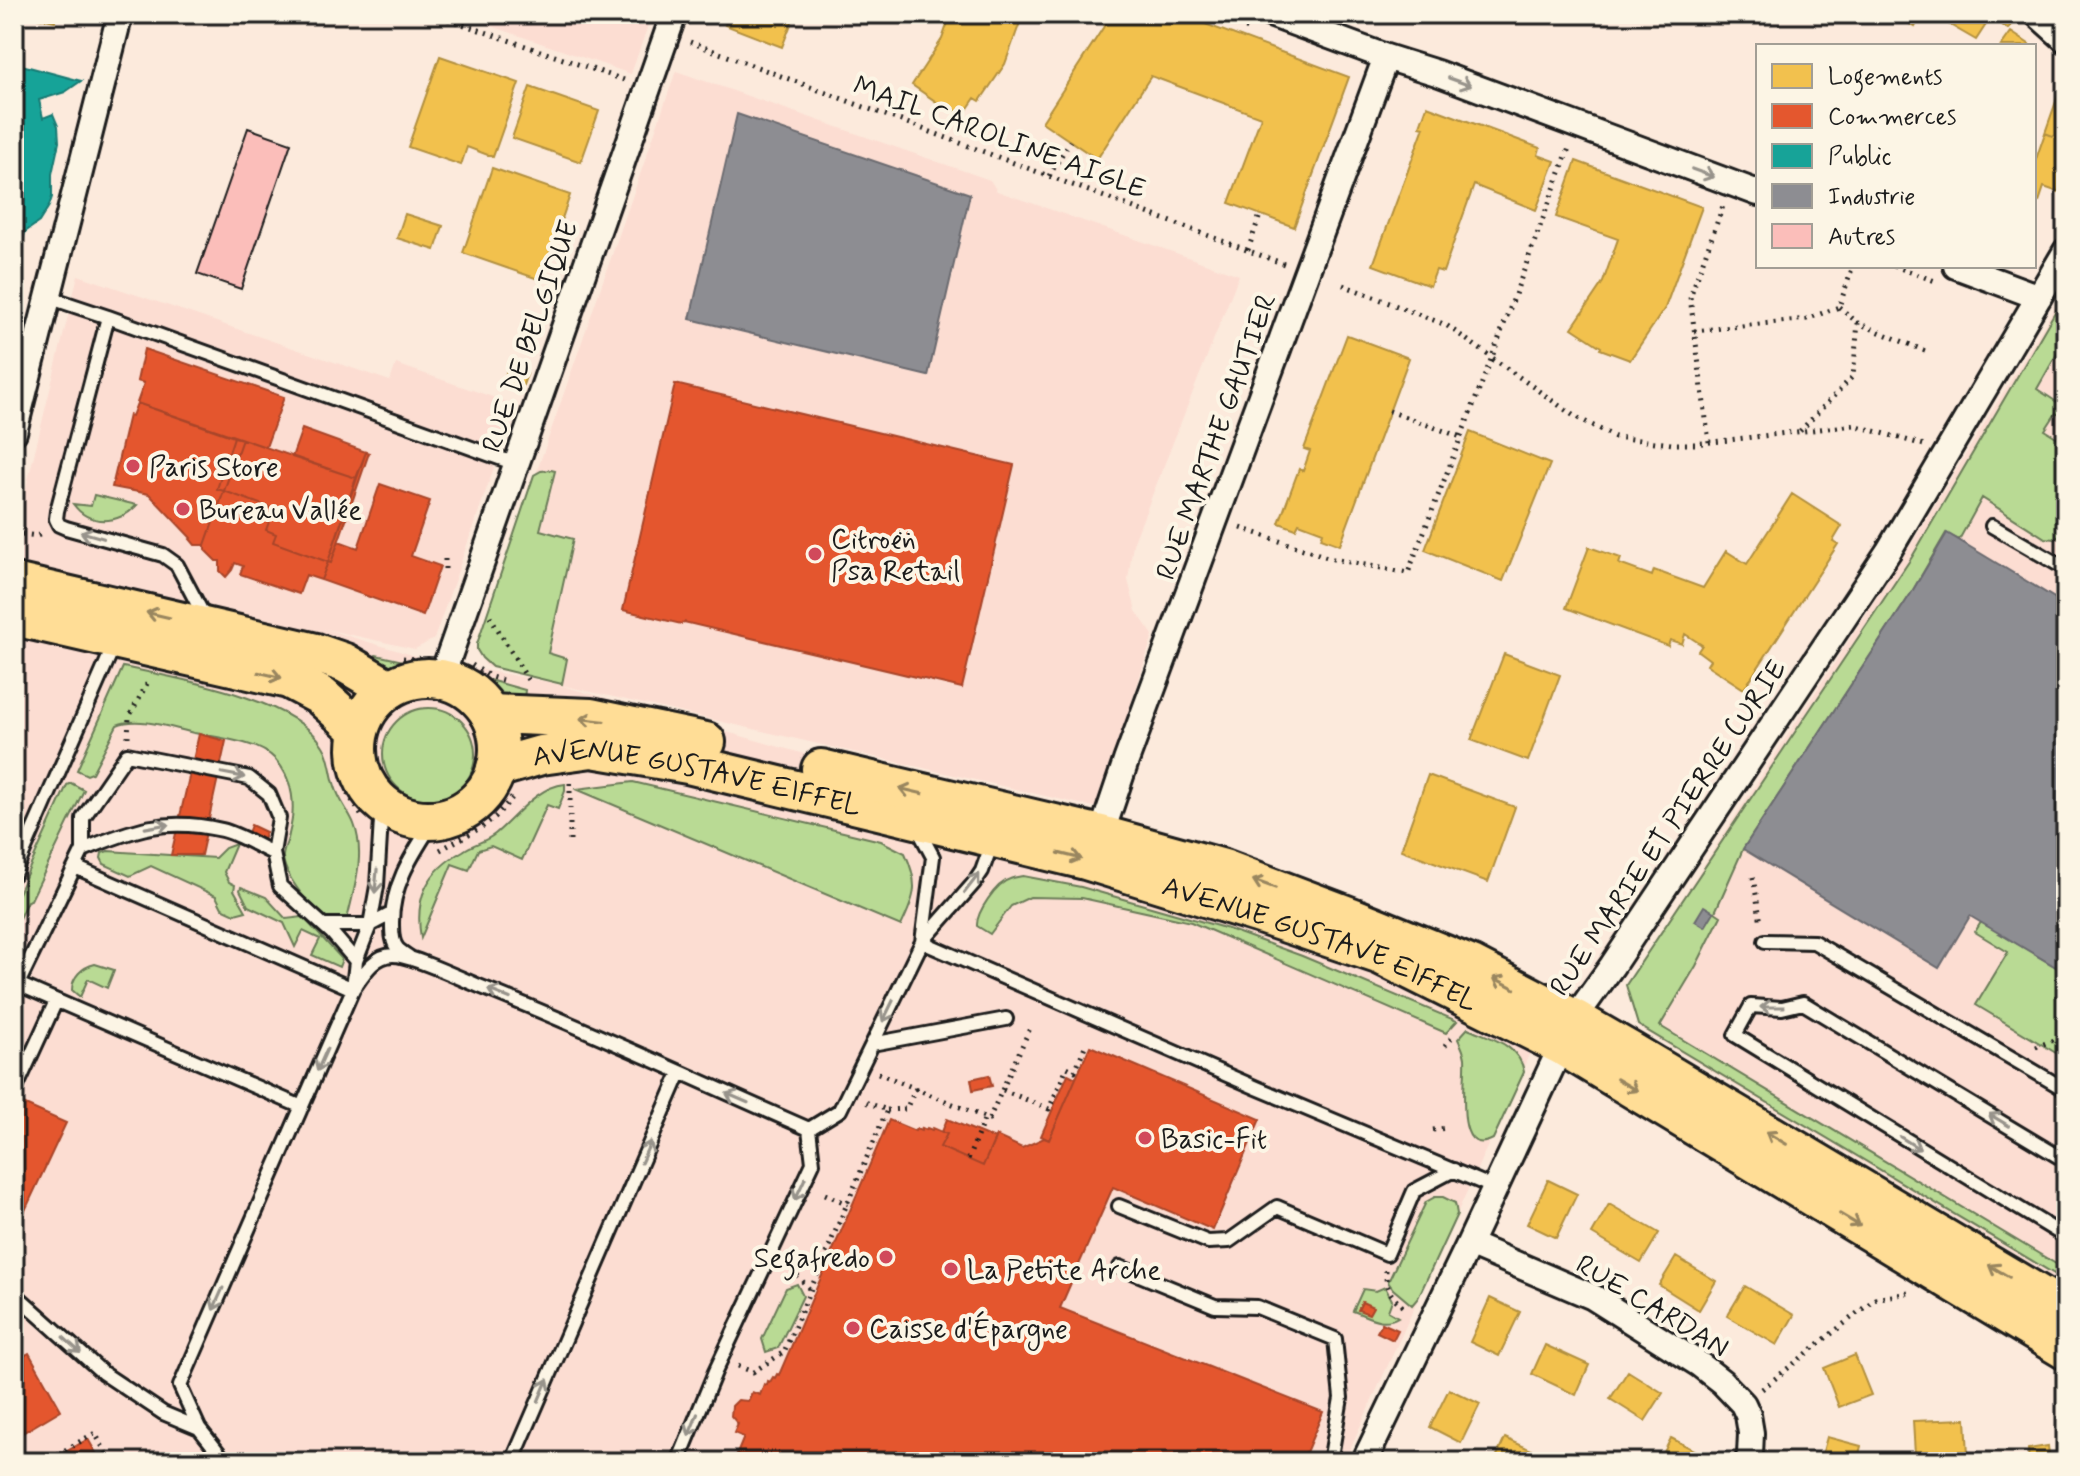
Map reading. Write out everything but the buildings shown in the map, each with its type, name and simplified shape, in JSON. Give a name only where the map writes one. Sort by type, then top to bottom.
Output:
[{"type":"main road","points":[[14,583],[316,653],[345,663],[389,689]]},
{"type":"main road","points":[[14,616],[289,679],[321,696],[346,736],[357,752],[373,812],[398,813],[416,819],[437,835],[455,814],[473,803],[488,787],[510,779],[490,714],[477,698],[460,685],[441,679],[423,678],[389,689],[346,736]]},
{"type":"main road","name":"AVENUE GUSTAVE EIFFEL","points":[[490,714],[591,718],[700,740],[990,823],[1086,860],[1381,955],[1567,1032],[2066,1311]]},
{"type":"main road","name":"AVENUE GUSTAVE EIFFEL","points":[[510,779],[541,755],[592,748],[688,764],[913,819],[990,823],[1101,835],[1224,869],[1472,966],[1567,1032],[2066,1350]]},
{"type":"street","points":[[14,432],[120,14]]},
{"type":"street","name":"RUE DE BELGIQUE","points":[[441,679],[674,14]]},
{"type":"street","points":[[1270,14],[1756,192]]},
{"type":"street","points":[[2037,14],[2066,40]]},
{"type":"street","name":"RUE MARTHE GAUTIER","points":[[1101,835],[1386,57]]},
{"type":"street","name":"RUE MARIE ET PIERRE CURIE","points":[[1364,1462],[1567,1032],[1888,552],[2066,251]]},
{"type":"street","points":[[1961,268],[2039,297]]},
{"type":"street","name":"RUE CARDAN","points":[[1469,1244],[1593,1297],[1722,1382],[1743,1404],[1748,1415],[1751,1433],[1747,1462]]},
{"type":"lane","points":[[48,297],[516,464]]},
{"type":"lane","points":[[108,317],[56,519],[59,525],[171,559],[183,575],[210,627]]},
{"type":"lane","points":[[1992,526],[2064,564]]},
{"type":"lane","points":[[14,874],[117,639]]},
{"type":"lane","points":[[302,1107],[56,1001],[16,987],[83,850],[83,818],[127,754],[249,778],[269,794],[279,818],[273,853],[280,886],[323,925],[356,961]]},
{"type":"lane","points":[[353,989],[356,961],[370,925],[377,886],[373,812]]},
{"type":"lane","points":[[913,819],[933,857],[922,942]]},
{"type":"lane","points":[[83,850],[127,832],[169,823],[224,830],[273,853]]},
{"type":"lane","points":[[809,1129],[840,1110],[922,942],[982,871],[990,823]]},
{"type":"lane","points":[[411,958],[397,948],[394,941],[391,914],[394,897],[406,865],[437,835]]},
{"type":"lane","points":[[75,867],[353,989]]},
{"type":"lane","points":[[323,925],[370,925],[391,914]]},
{"type":"lane","points":[[1765,941],[1814,942],[2066,1090]]},
{"type":"lane","points":[[922,942],[1495,1188]]},
{"type":"lane","points":[[226,1462],[199,1428],[180,1386],[353,989],[371,965],[382,957],[394,955],[411,958],[543,1012],[809,1129]]},
{"type":"lane","points":[[17,1086],[56,1001]]},
{"type":"lane","points":[[2066,1161],[1803,1003],[1782,1008],[1751,1006],[1735,1035],[2066,1237]]},
{"type":"lane","points":[[872,1044],[1006,1019]]},
{"type":"lane","points":[[512,1462],[680,1073]]},
{"type":"lane","points":[[678,1462],[724,1353],[813,1163],[809,1129]]},
{"type":"lane","points":[[1119,1206],[1208,1242],[1229,1241],[1277,1207],[1387,1254],[1414,1191],[1454,1170]]},
{"type":"lane","points":[[1120,1267],[1215,1306],[1257,1307],[1335,1339],[1341,1398],[1330,1462]]},
{"type":"lane","points":[[14,1293],[103,1373],[163,1413],[199,1428]]},
{"type":"path","points":[[433,14],[647,89]]},
{"type":"path","name":"MAIL CAROLINE AIGLE","points":[[687,41],[1286,264]]},
{"type":"path","points":[[1049,176],[1070,141]]},
{"type":"path","points":[[1241,528],[1333,559],[1408,573],[1569,148]]},
{"type":"path","points":[[1709,442],[1690,297],[1723,205]]},
{"type":"path","points":[[1248,250],[1260,215]]},
{"type":"path","points":[[1839,307],[1852,268]]},
{"type":"path","points":[[1343,285],[1446,325],[1574,416],[1615,437],[1672,444],[1854,425],[1931,448]]},
{"type":"path","points":[[1694,331],[1807,319],[1839,307]]},
{"type":"path","points":[[1839,307],[1858,323],[1930,353]]},
{"type":"path","points":[[1800,431],[1853,376],[1858,323]]},
{"type":"path","points":[[1389,411],[1461,437]]},
{"type":"path","points":[[14,533],[37,536]]},
{"type":"path","points":[[445,559],[445,569]]},
{"type":"path","points":[[486,609],[528,680]]},
{"type":"path","points":[[129,721],[149,680],[148,673]]},
{"type":"path","points":[[346,736],[347,792],[373,812]]},
{"type":"path","points":[[437,835],[445,846],[482,827],[512,798],[510,779]]},
{"type":"path","points":[[570,841],[572,789]]},
{"type":"path","points":[[1753,877],[1765,941]]},
{"type":"path","points":[[878,1073],[989,1119],[1031,1026]]},
{"type":"path","points":[[2036,1047],[2066,1035]]},
{"type":"path","points":[[1445,1046],[1452,1037]]},
{"type":"path","points":[[1003,1090],[1049,1109],[1067,1067],[1075,1071],[1085,1046]]},
{"type":"path","points":[[865,1102],[887,1110],[906,1109],[916,1088]]},
{"type":"path","points":[[738,1366],[753,1372],[784,1352],[887,1110]]},
{"type":"path","points":[[968,1159],[985,1117]]},
{"type":"path","points":[[1433,1130],[1446,1128]]},
{"type":"path","points":[[825,1194],[848,1204]]},
{"type":"path","points":[[792,1269],[810,1290]]},
{"type":"path","points":[[1386,1284],[1406,1310]]},
{"type":"path","points":[[1755,1394],[1875,1299],[1913,1293]]},
{"type":"path","points":[[44,1462],[95,1433],[111,1462]]},
{"type":"shaded area","points":[[456,14],[652,14],[631,74]]},
{"type":"shaded area","points":[[676,71],[990,180],[997,191],[1239,275],[1133,544],[1128,580],[1136,611],[1153,635],[1098,808],[552,683],[1418,926],[1558,991],[1344,1462],[14,1462],[14,556],[22,558],[14,544],[14,537],[78,275],[390,381],[396,364],[516,405],[434,639],[415,649],[325,629],[429,660],[549,682],[487,667],[475,649]]},
{"type":"shaded area","points":[[2066,289],[2066,1285],[1639,1028],[1626,985],[1912,543]]},
{"type":"green space","points":[[2066,293],[2066,338],[2037,389],[2066,408],[2066,419],[2056,413],[2045,430],[2066,443],[2066,531],[2055,539],[2045,538],[1982,498],[1959,540],[1946,533],[1910,595],[1743,849],[1715,912],[1721,916],[1660,1026],[2066,1270],[2066,1281],[1638,1025],[1626,985],[1912,557]]},
{"type":"green space","points":[[555,471],[540,530],[573,539],[548,653],[567,659],[562,684],[492,667],[477,650],[534,475]]},
{"type":"green space","points":[[94,495],[137,505],[113,519],[95,519],[73,504],[91,506]]},
{"type":"green space","points":[[376,655],[412,663],[433,658],[417,671],[398,676],[371,659]]},
{"type":"green space","points":[[123,667],[232,693],[287,715],[308,729],[326,751],[333,781],[357,836],[358,872],[347,920],[331,920],[322,915],[307,901],[288,873],[283,857],[293,804],[290,785],[275,759],[259,748],[155,724],[125,723],[117,725],[92,773],[87,775],[77,770]]},
{"type":"green space","points":[[472,670],[489,680],[525,690],[523,706],[492,696]]},
{"type":"green space","points":[[429,708],[446,712],[461,722],[471,737],[475,754],[471,771],[461,786],[446,796],[429,800],[412,796],[397,786],[387,771],[383,754],[387,737],[397,722],[412,712]]},
{"type":"green space","points":[[633,782],[881,841],[905,853],[914,890],[901,926],[576,789]]},
{"type":"green space","points":[[71,783],[84,790],[14,929],[14,902],[67,785]]},
{"type":"green space","points":[[565,784],[558,809],[547,805],[522,860],[491,846],[478,850],[469,870],[452,864],[421,938],[422,898],[440,867],[495,834],[545,791]]},
{"type":"green space","points":[[236,844],[224,872],[229,882],[235,885],[234,890],[246,911],[235,914],[222,908],[216,896],[151,866],[130,876],[104,864],[101,858],[102,853],[108,851],[215,858],[225,848]]},
{"type":"green space","points":[[1023,876],[1081,887],[1228,929],[1302,956],[1457,1021],[1446,1033],[1191,922],[1082,898],[1030,897],[1011,906],[990,934],[977,926],[983,906],[993,892],[1005,882]]},
{"type":"green space","points":[[241,887],[266,897],[286,919],[303,917],[342,959],[339,967],[312,955],[320,939],[303,931],[295,947],[284,923],[248,906]]},
{"type":"green space","points":[[1981,922],[2066,973],[2066,1059],[1976,1005],[2008,952],[1975,932]]},
{"type":"green space","points":[[95,964],[114,970],[107,988],[88,979],[80,997],[72,990],[74,981],[82,970]]},
{"type":"green space","points":[[1468,1028],[1510,1049],[1517,1055],[1524,1072],[1493,1139],[1480,1142],[1472,1138],[1464,1114],[1465,1058],[1458,1039]]},
{"type":"green space","points":[[1435,1197],[1455,1203],[1457,1214],[1412,1305],[1388,1282],[1426,1202]]},
{"type":"green space","points":[[797,1284],[803,1296],[778,1348],[766,1352],[762,1339],[786,1288]]},
{"type":"green space","points":[[1385,1287],[1392,1300],[1388,1311],[1398,1317],[1381,1321],[1353,1311],[1363,1289],[1376,1291]]},
{"type":"place","name":"Paris Store","points":[[133,466]]},
{"type":"place","name":"Bureau Vallée","points":[[183,509]]},
{"type":"place","name":"Citroën Psa Retail","points":[[815,554]]},
{"type":"place","name":"Basic-Fit","points":[[1145,1138]]},
{"type":"place","name":"Segafredo","points":[[886,1257]]},
{"type":"place","name":"La Petite Arche","points":[[951,1269]]},
{"type":"place","name":"Caisse d'Épargne","points":[[853,1328]]}]
